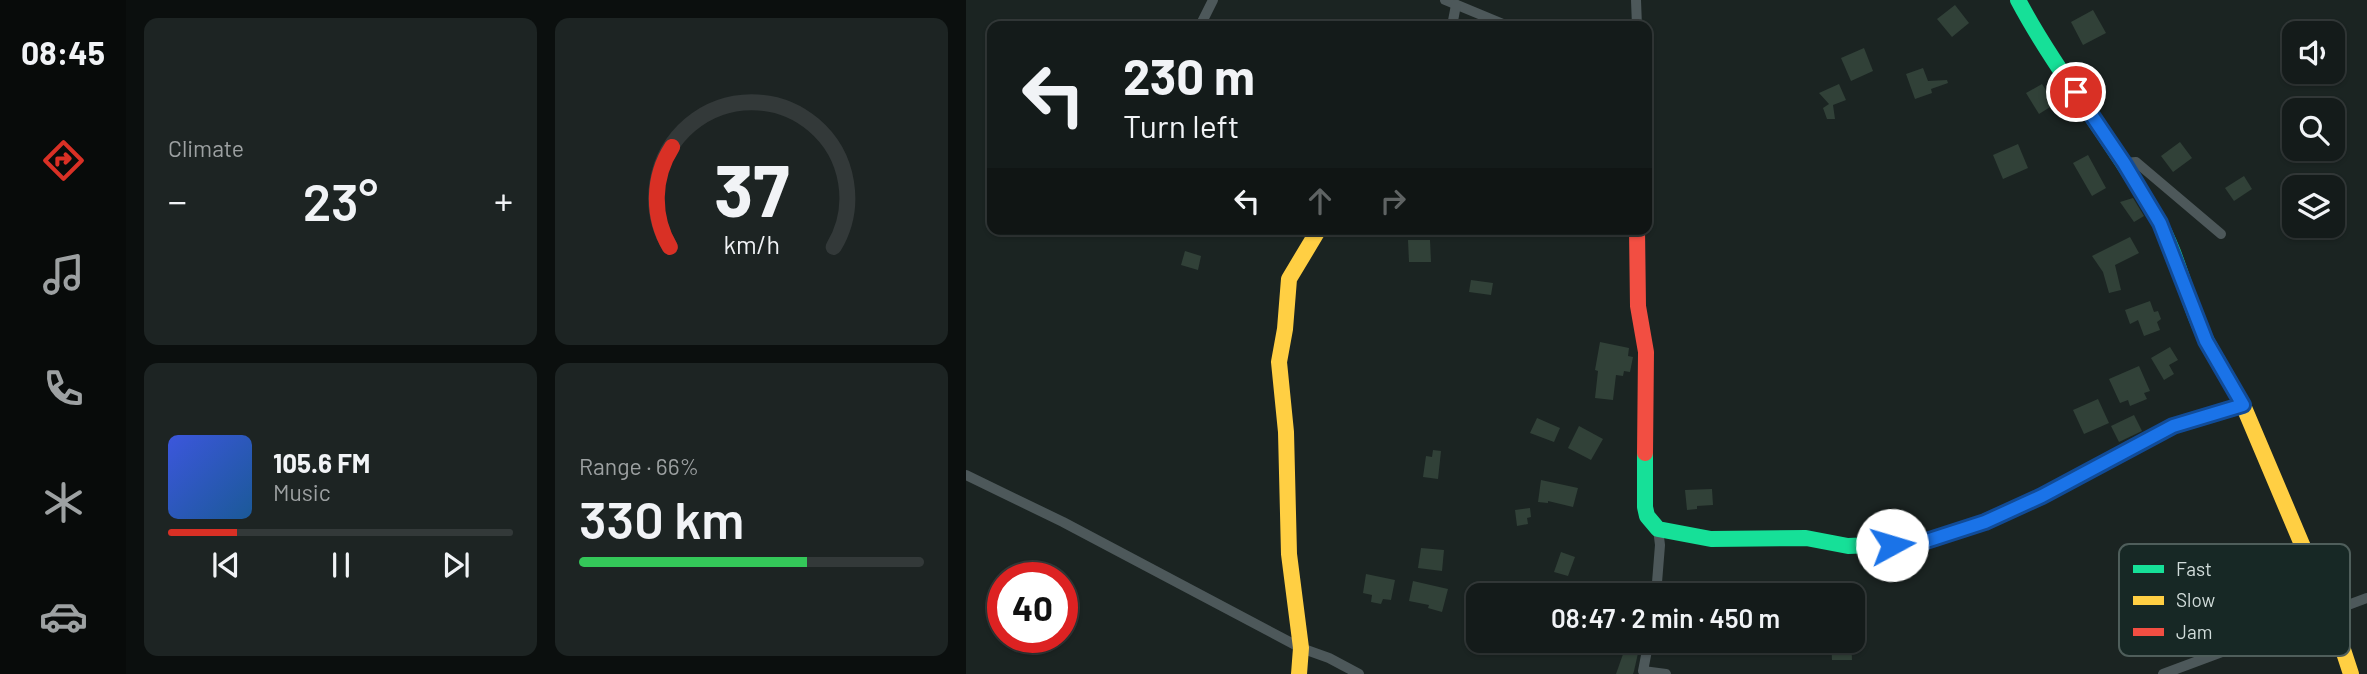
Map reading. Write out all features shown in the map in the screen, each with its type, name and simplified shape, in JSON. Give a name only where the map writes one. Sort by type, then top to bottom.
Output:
[{"type":"street","points":[[1202,21],[1213,0]]},
{"type":"street","points":[[1445,0],[1496,21]]},
{"type":"street","points":[[1636,0],[1637,21]]},
{"type":"street","points":[[2018,0],[2039,40],[2124,163],[2160,223],[2206,341],[2243,405],[2301,544]]},
{"type":"street","points":[[1453,21],[1456,5]]},
{"type":"street","points":[[2124,163],[2136,162],[2221,234]]},
{"type":"street","points":[[1299,674],[1301,648],[1289,554],[1286,432],[1279,362],[1289,279],[1315,235]]},
{"type":"street","points":[[1637,235],[1639,319],[1645,336],[1647,356],[1644,506],[1647,516],[1658,529],[1660,545],[1657,583]]},
{"type":"street","points":[[1658,529],[1711,539],[1806,538],[1848,546],[1917,544],[1985,522],[2042,496],[2173,426],[2243,405]]},
{"type":"street","points":[[966,475],[1063,522],[1301,648],[1329,658],[1359,674]]},
{"type":"street","points":[[2350,605],[2367,598]]},
{"type":"street","points":[[1646,653],[1643,671],[1666,674]]},
{"type":"street","points":[[2163,674],[2212,656]]},
{"type":"street","points":[[2345,656],[2351,674]]},
{"type":"building","points":[[1955,5],[1969,23],[1952,37],[1937,19]]},
{"type":"building","points":[[2093,10],[2106,33],[2083,45],[2071,22]]},
{"type":"building","points":[[1864,48],[1873,71],[1851,81],[1841,58]]},
{"type":"building","points":[[1923,68],[1928,81],[1947,80],[1948,83],[1915,99],[1906,74]]},
{"type":"building","points":[[1839,84],[1846,100],[1833,105],[1835,119],[1827,119],[1823,108],[1829,104],[1819,93]]},
{"type":"building","points":[[2042,84],[2055,104],[2039,114],[2026,93]]},
{"type":"building","points":[[2180,142],[2192,158],[2173,172],[2161,156]]},
{"type":"building","points":[[2018,144],[2028,168],[2003,179],[1993,155]]},
{"type":"building","points":[[2088,155],[2106,188],[2092,196],[2073,163]]},
{"type":"building","points":[[2244,176],[2252,189],[2234,201],[2225,188]]},
{"type":"building","points":[[2133,198],[2144,216],[2134,222],[2120,202]]},
{"type":"building","points":[[2130,237],[2139,253],[2115,265],[2121,290],[2109,293],[2103,272],[2092,256]]},
{"type":"building","points":[[1408,240],[1430,240],[1431,262],[1409,262]]},
{"type":"building","points":[[1185,251],[1201,256],[1198,270],[1181,265]]},
{"type":"building","points":[[1471,280],[1493,283],[1491,295],[1469,292]]},
{"type":"building","points":[[2150,301],[2154,312],[2158,311],[2161,319],[2157,322],[2160,330],[2144,336],[2138,320],[2130,324],[2125,310]]},
{"type":"building","points":[[1600,342],[1629,348],[1628,356],[1633,357],[1630,372],[1624,371],[1623,376],[1616,375],[1613,400],[1595,398],[1598,371],[1595,370]]},
{"type":"building","points":[[2170,347],[2178,360],[2169,365],[2174,374],[2164,380],[2151,358]]},
{"type":"building","points":[[2139,366],[2150,391],[2144,393],[2147,399],[2130,406],[2128,400],[2120,403],[2109,379]]},
{"type":"building","points":[[2098,399],[2109,423],[2084,434],[2073,410]]},
{"type":"building","points":[[2134,415],[2142,431],[2119,442],[2111,426]]},
{"type":"building","points":[[1537,418],[1560,428],[1554,442],[1530,433]]},
{"type":"building","points":[[1579,426],[1603,439],[1591,460],[1568,448]]},
{"type":"building","points":[[1433,450],[1441,451],[1438,479],[1423,477],[1426,456],[1432,457]]},
{"type":"building","points":[[1541,480],[1578,488],[1573,507],[1548,501],[1538,502]]},
{"type":"building","points":[[1712,489],[1713,505],[1687,510],[1685,490]]},
{"type":"building","points":[[1530,508],[1531,517],[1527,518],[1528,524],[1517,526],[1515,510]]},
{"type":"building","points":[[1421,548],[1444,550],[1442,571],[1418,568]]},
{"type":"building","points":[[1561,552],[1575,557],[1568,576],[1554,572]]},
{"type":"building","points":[[1366,574],[1395,580],[1391,600],[1383,599],[1381,604],[1371,602],[1372,595],[1363,593]]},
{"type":"building","points":[[1413,581],[1448,589],[1442,612],[1428,608],[1429,605],[1409,601]]},
{"type":"building","points":[[1623,653],[1638,653],[1633,674],[1616,674]]},
{"type":"building","points":[[1832,653],[1852,653],[1852,660],[1832,660]]},
{"type":"traffic: fast","points":[[2018,0],[2051,56],[2124,164],[2158,220],[2211,349]]},
{"type":"traffic: fast","points":[[2146,440],[2173,426],[2243,405]]},
{"type":"traffic: fast","points":[[1645,453],[1645,507],[1647,516],[1658,529],[1711,539],[1806,538],[1848,546],[1921,543]]},
{"type":"traffic: slow","points":[[1299,674],[1301,648],[1289,554],[1286,432],[1279,362],[1289,279],[1315,235]]},
{"type":"traffic: slow","points":[[2211,349],[2243,405],[2302,544]]},
{"type":"traffic: slow","points":[[2345,656],[2351,674]]},
{"type":"traffic: jam","points":[[1637,235],[1638,306],[1646,352],[1645,453]]},
{"type":"traffic: jam","points":[[1921,543],[1985,522],[2042,496],[2146,440]]},
{"type":"route","points":[[1892,545],[1917,544],[1985,522],[2042,496],[2173,426],[2243,405],[2206,341],[2160,223],[2076,92]]}]
